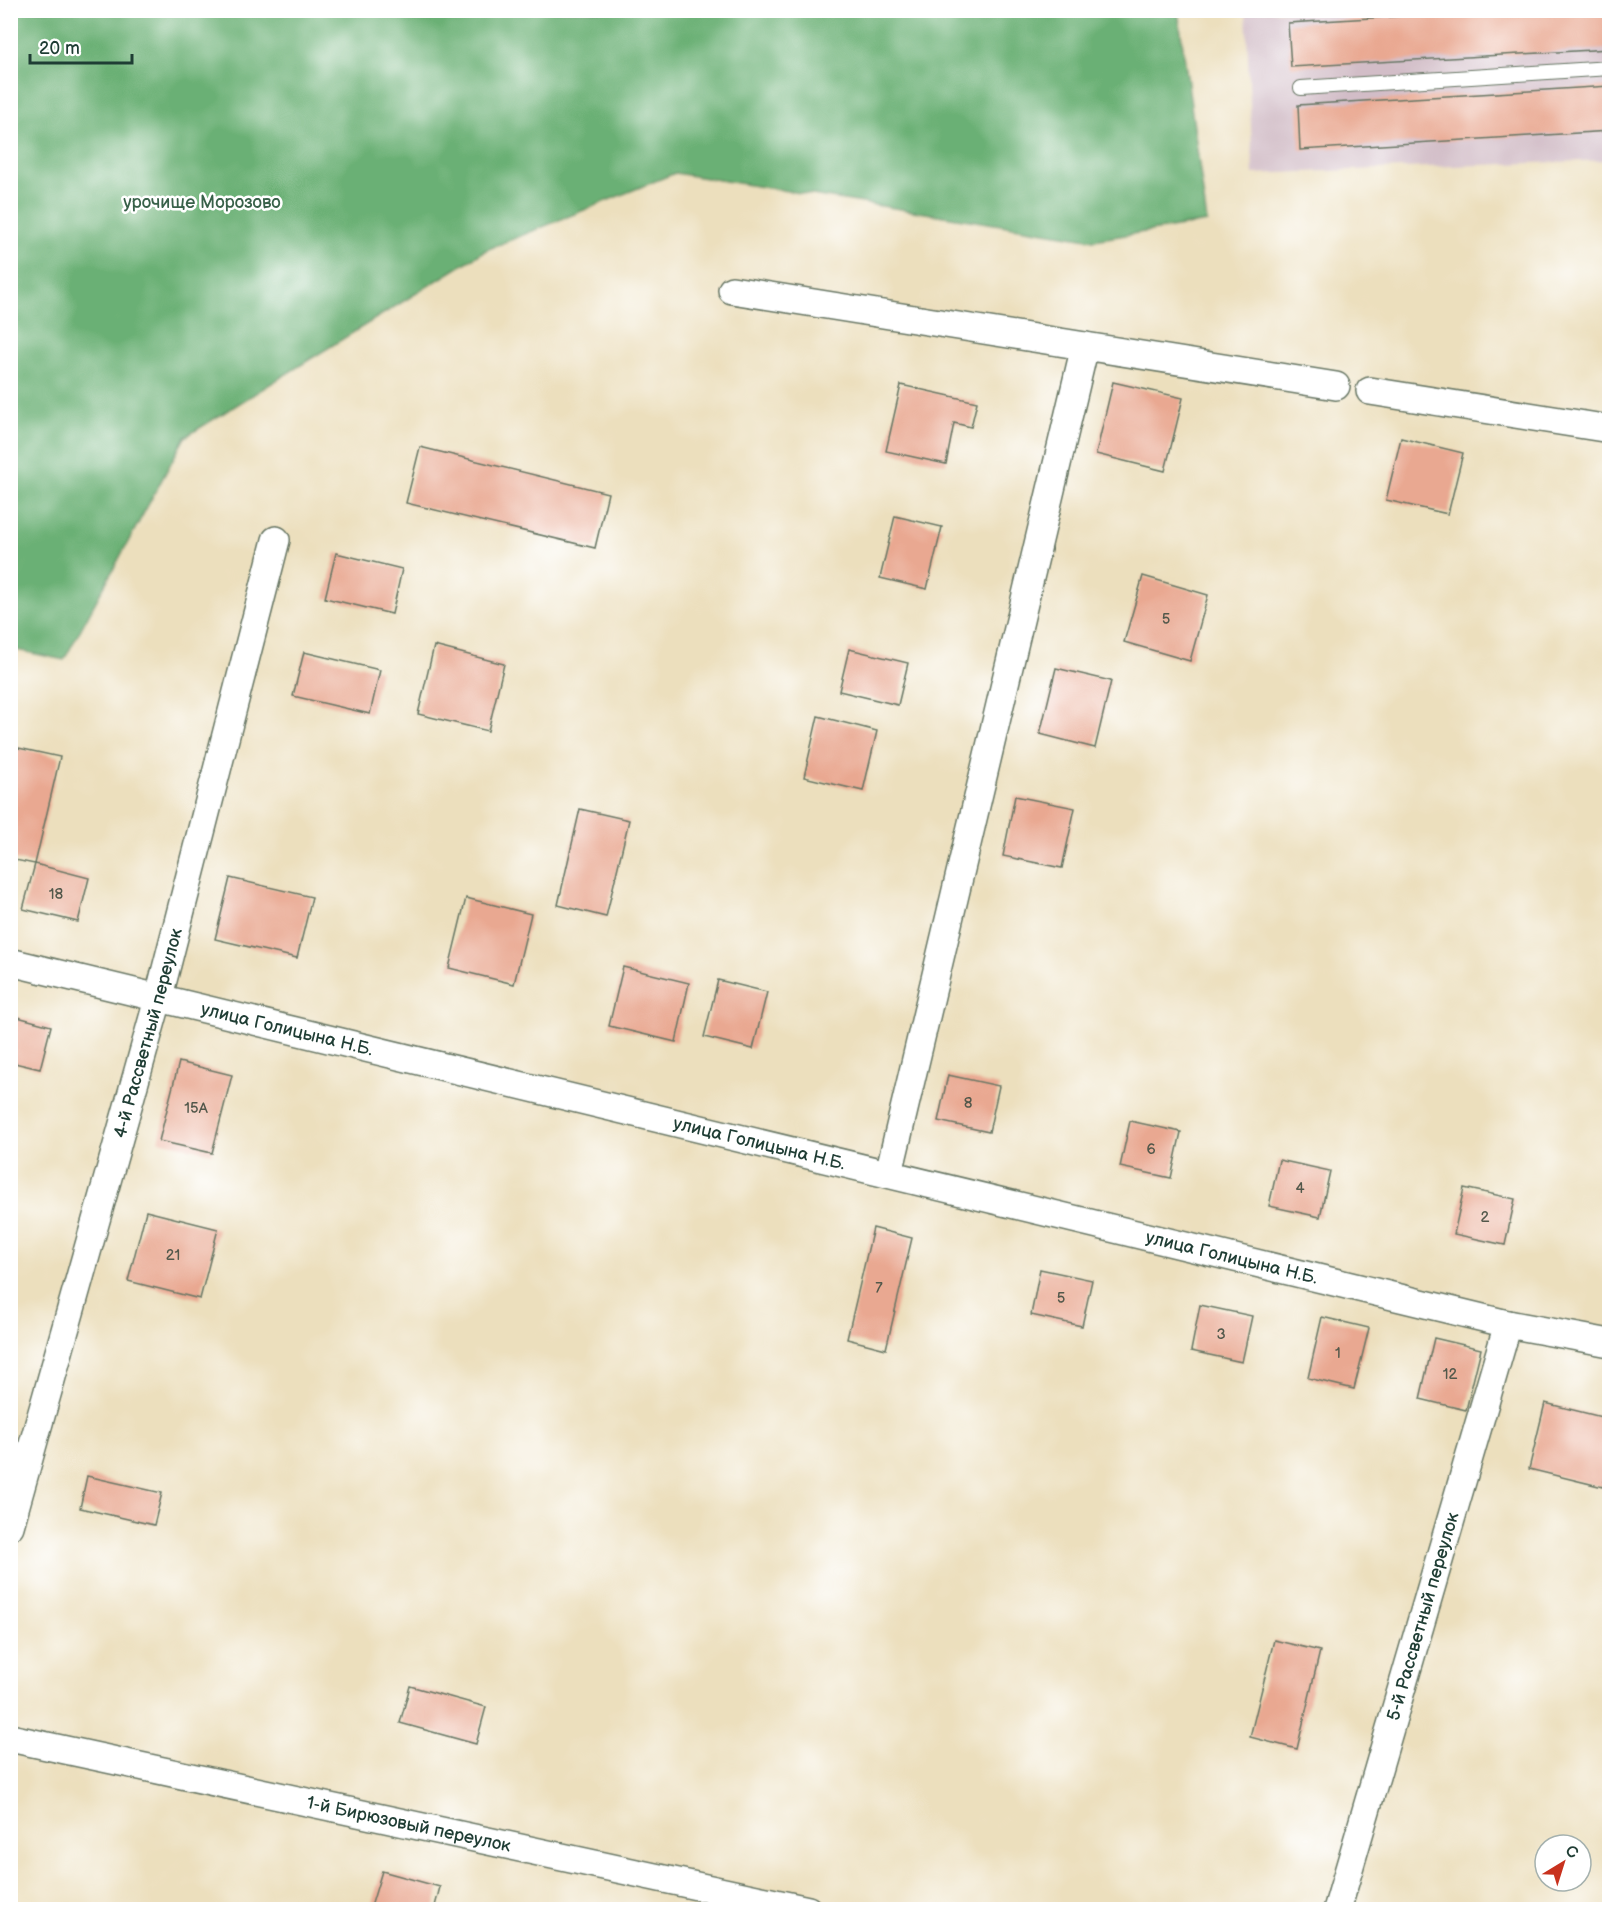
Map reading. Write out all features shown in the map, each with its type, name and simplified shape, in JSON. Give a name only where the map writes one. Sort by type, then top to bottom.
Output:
[{"type":"street","points":[[732,290],[1336,386]]},
{"type":"street","points":[[889,1173],[1085,346]]},
{"type":"street","points":[[1370,391],[1610,429]]},
{"type":"street","name":"4-й Рассветный переулок","points":[[10,1526],[159,996],[276,540]]},
{"type":"street","name":"улица Голицына Н.Б.","points":[[10,962],[159,996],[1508,1324],[1610,1343]]},
{"type":"street","name":"5-й Рассветный переулок","points":[[1337,1910],[1508,1324]]},
{"type":"street","name":"1-й Бирюзовый переулок","points":[[10,1738],[808,1910]]},
{"type":"lane","points":[[1301,88],[1610,68]]},
{"type":"shaded area","points":[[1246,11],[1609,11],[1609,160],[1253,174]]},
{"type":"green space","name":"урочище Морозово","points":[[11,10],[1178,11],[1207,222],[1094,240],[675,173],[486,250],[185,437],[64,660],[11,649]]},
{"type":"building","points":[[1505,10],[1610,10],[1610,49],[1291,67],[1288,23]]},
{"type":"building","points":[[1610,86],[1610,131],[1300,150],[1298,105]]},
{"type":"building","points":[[1113,382],[1183,398],[1165,471],[1096,454]]},
{"type":"building","points":[[901,385],[977,402],[971,427],[954,423],[946,464],[886,451]]},
{"type":"building","points":[[1401,438],[1463,453],[1448,514],[1386,500]]},
{"type":"building","points":[[420,447],[608,493],[595,548],[406,503]]},
{"type":"building","points":[[895,516],[942,527],[927,589],[880,578]]},
{"type":"building","points":[[336,553],[402,569],[392,614],[325,598]]},
{"type":"building","points":[[1143,576],[1208,595],[1190,661],[1124,642]]},
{"type":"building","points":[[434,646],[504,664],[488,731],[418,714]]},
{"type":"building","points":[[849,649],[908,663],[898,705],[839,691]]},
{"type":"building","points":[[304,652],[380,670],[370,714],[293,696]]},
{"type":"building","points":[[1056,668],[1111,681],[1095,748],[1040,734]]},
{"type":"building","points":[[818,716],[877,731],[863,791],[804,777]]},
{"type":"building","points":[[14,747],[60,757],[35,864],[10,859],[10,760]]},
{"type":"building","points":[[1015,796],[1075,808],[1062,868],[1003,856]]},
{"type":"building","points":[[580,809],[629,820],[606,917],[558,905]]},
{"type":"building","points":[[35,864],[89,878],[78,922],[23,909]]},
{"type":"building","points":[[230,878],[312,897],[297,958],[215,939]]},
{"type":"building","points":[[466,898],[531,914],[514,984],[449,968]]},
{"type":"building","points":[[623,967],[689,983],[676,1042],[609,1026]]},
{"type":"building","points":[[718,980],[767,992],[753,1049],[704,1037]]},
{"type":"building","points":[[10,1015],[51,1026],[40,1069],[10,1062]]},
{"type":"building","points":[[179,1062],[232,1075],[212,1153],[159,1141]]},
{"type":"building","points":[[948,1075],[999,1086],[989,1132],[938,1121]]},
{"type":"building","points":[[1130,1121],[1181,1132],[1171,1178],[1120,1167]]},
{"type":"building","points":[[1279,1160],[1330,1171],[1320,1217],[1269,1206]]},
{"type":"building","points":[[1464,1188],[1515,1199],[1505,1245],[1454,1234]]},
{"type":"building","points":[[146,1211],[218,1229],[200,1299],[128,1281]]},
{"type":"building","points":[[873,1228],[912,1238],[886,1349],[847,1339]]},
{"type":"building","points":[[1040,1269],[1092,1280],[1082,1326],[1031,1315]]},
{"type":"building","points":[[1200,1305],[1252,1316],[1242,1362],[1191,1351]]},
{"type":"building","points":[[1322,1317],[1369,1328],[1354,1389],[1308,1378]]},
{"type":"building","points":[[1434,1338],[1481,1349],[1466,1410],[1420,1399]]},
{"type":"building","points":[[1545,1403],[1610,1419],[1610,1459],[1603,1487],[1529,1469]]},
{"type":"building","points":[[87,1476],[162,1493],[154,1525],[80,1508]]},
{"type":"building","points":[[1274,1640],[1320,1651],[1297,1749],[1250,1737]]},
{"type":"building","points":[[410,1686],[486,1707],[476,1744],[400,1723]]},
{"type":"building","points":[[382,1871],[440,1887],[434,1910],[370,1910]]}]
